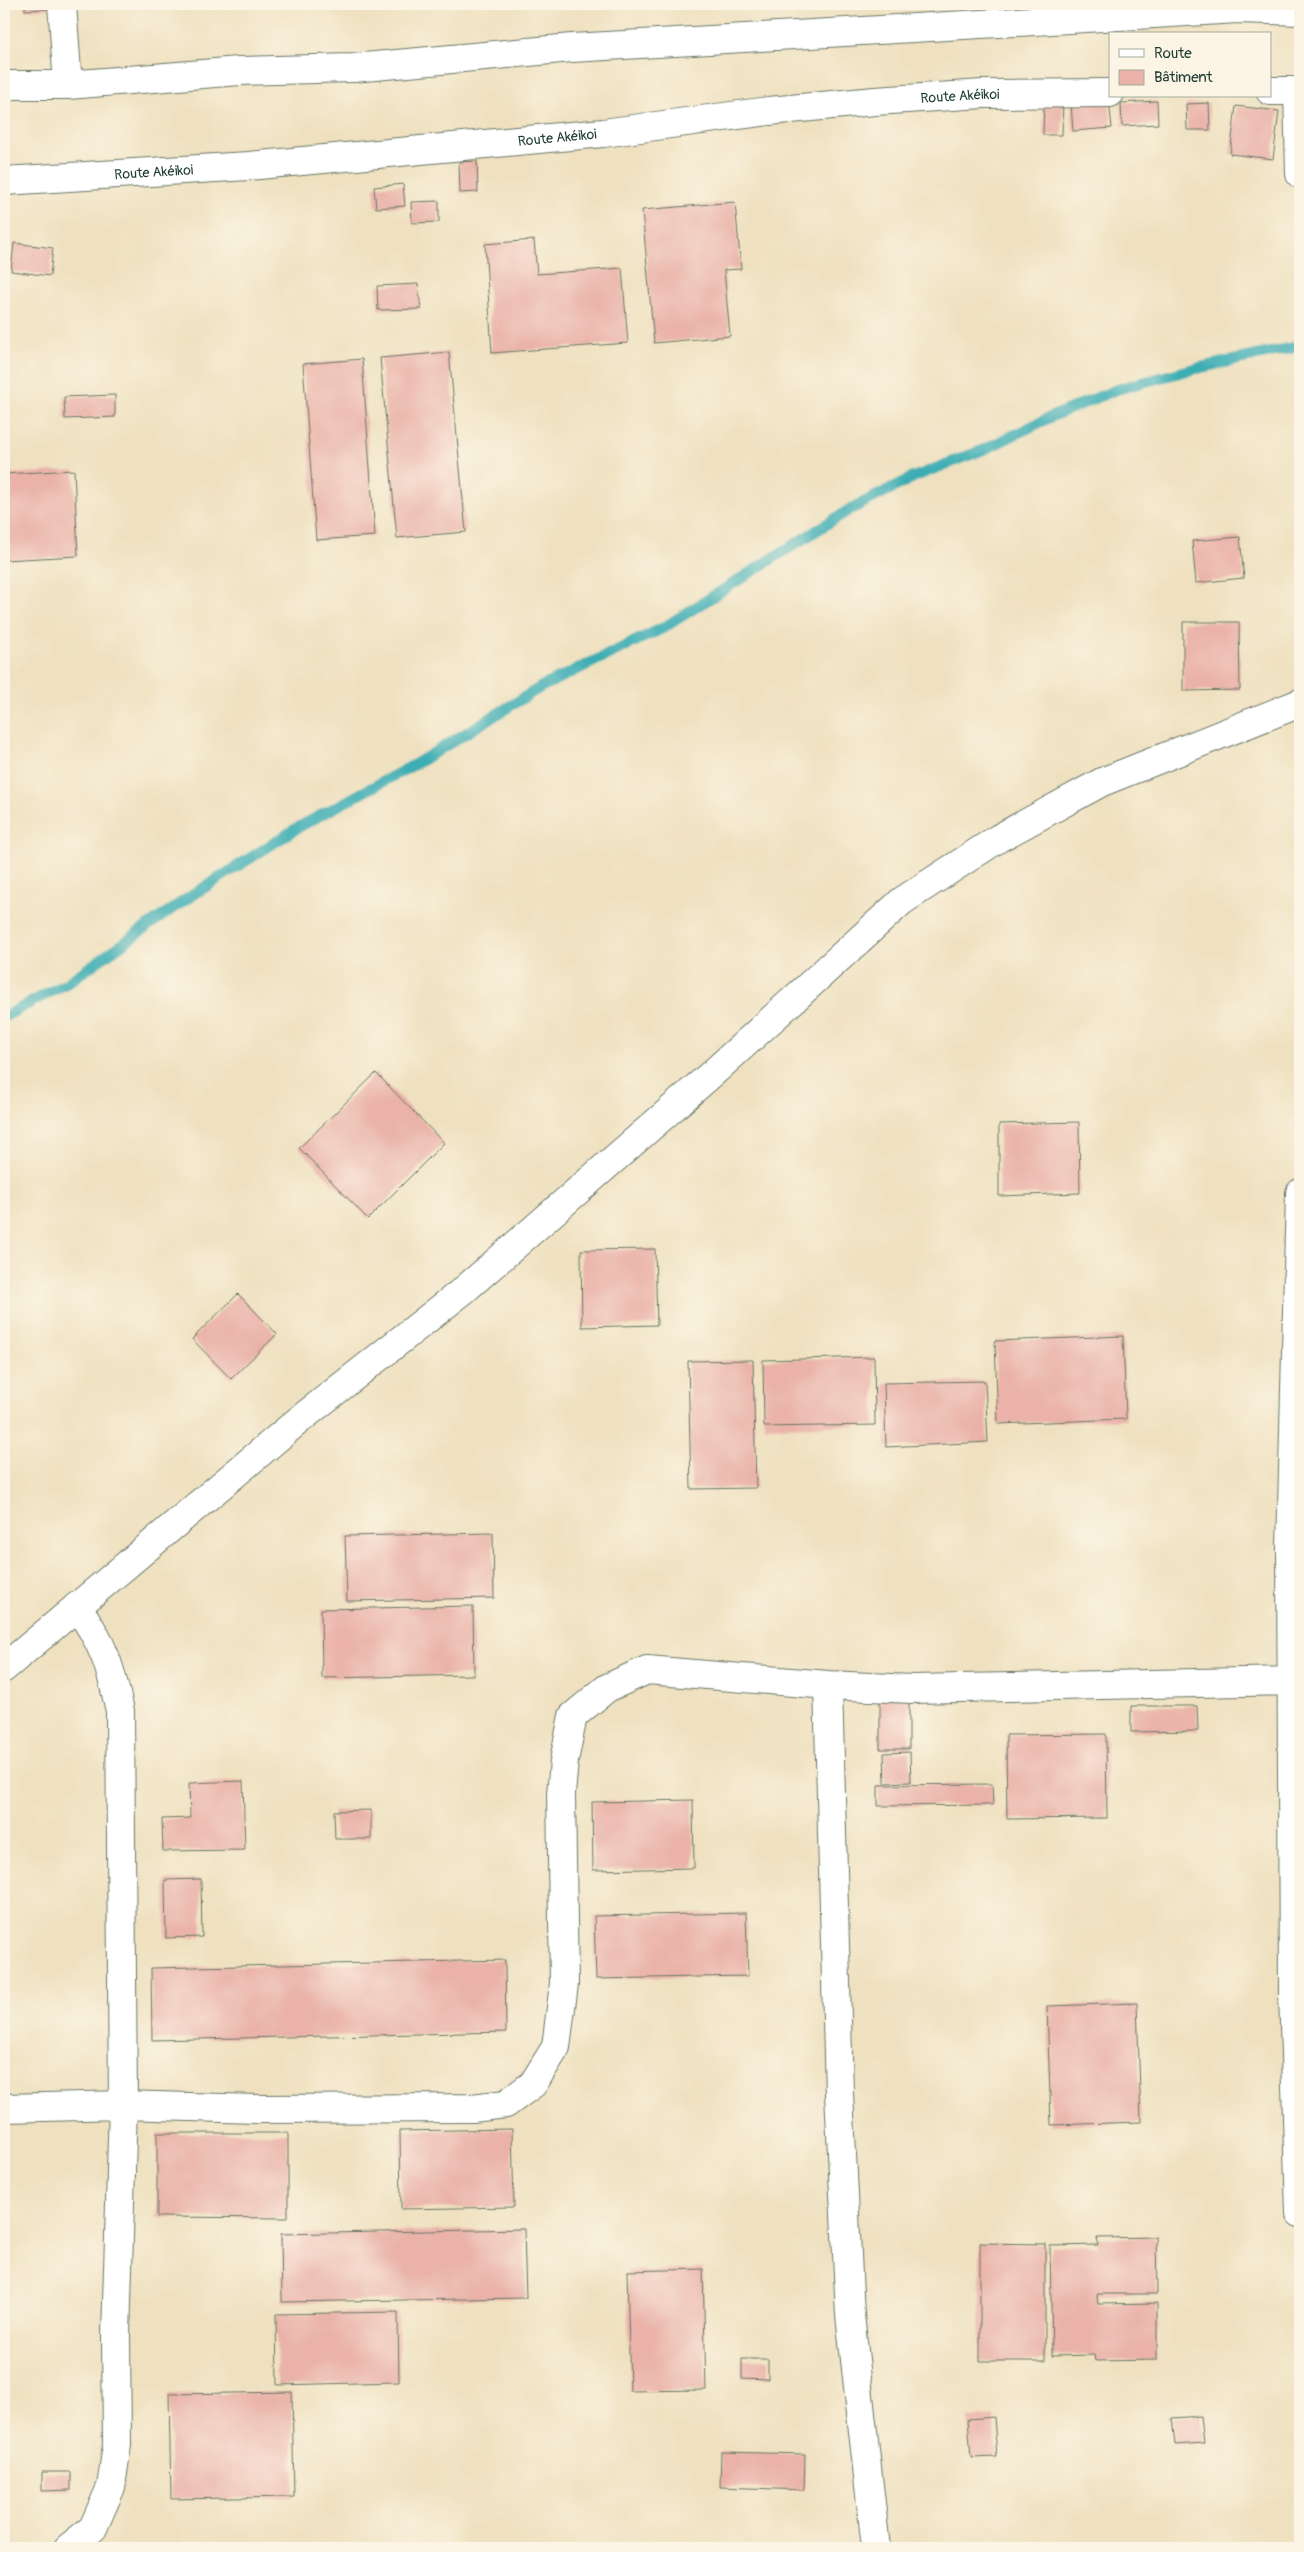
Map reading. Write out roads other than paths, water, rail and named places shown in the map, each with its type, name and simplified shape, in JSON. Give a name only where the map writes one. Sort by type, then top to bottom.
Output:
[{"type":"street","points":[[62,4],[68,85]]},
{"type":"street","points":[[4,85],[68,85],[239,72],[353,68],[572,48],[1238,7],[1300,11]]},
{"type":"street","points":[[1272,91],[1299,91],[1300,174]]},
{"type":"street","name":"Route Akéikoi","points":[[4,181],[248,166],[603,133],[769,111],[874,101],[983,94],[1109,93]]},
{"type":"street","points":[[4,1668],[299,1420],[464,1290],[715,1071],[902,901],[999,838],[1102,782],[1300,703]]},
{"type":"street","points":[[1300,1193],[1291,1548],[1293,1992],[1300,2213]]},
{"type":"street","points":[[68,2548],[93,2528],[111,2487],[117,2445],[116,2335],[123,2105],[120,1710],[110,1666],[97,1636],[77,1606]]},
{"type":"street","points":[[4,2108],[123,2105],[267,2108],[472,2108],[506,2104],[534,2084],[556,2048],[564,1984],[561,1794],[564,1760],[573,1716],[607,1688],[647,1670],[828,1685],[932,1689],[1292,1681]]},
{"type":"street","points":[[828,1685],[839,2093],[850,2315],[876,2548]]},
{"type":"waterway","points":[[4,1017],[67,983],[182,902],[297,828],[419,762],[541,687],[663,628],[849,510],[914,477],[985,449],[1053,416],[1118,389],[1189,370],[1300,346]]}]
